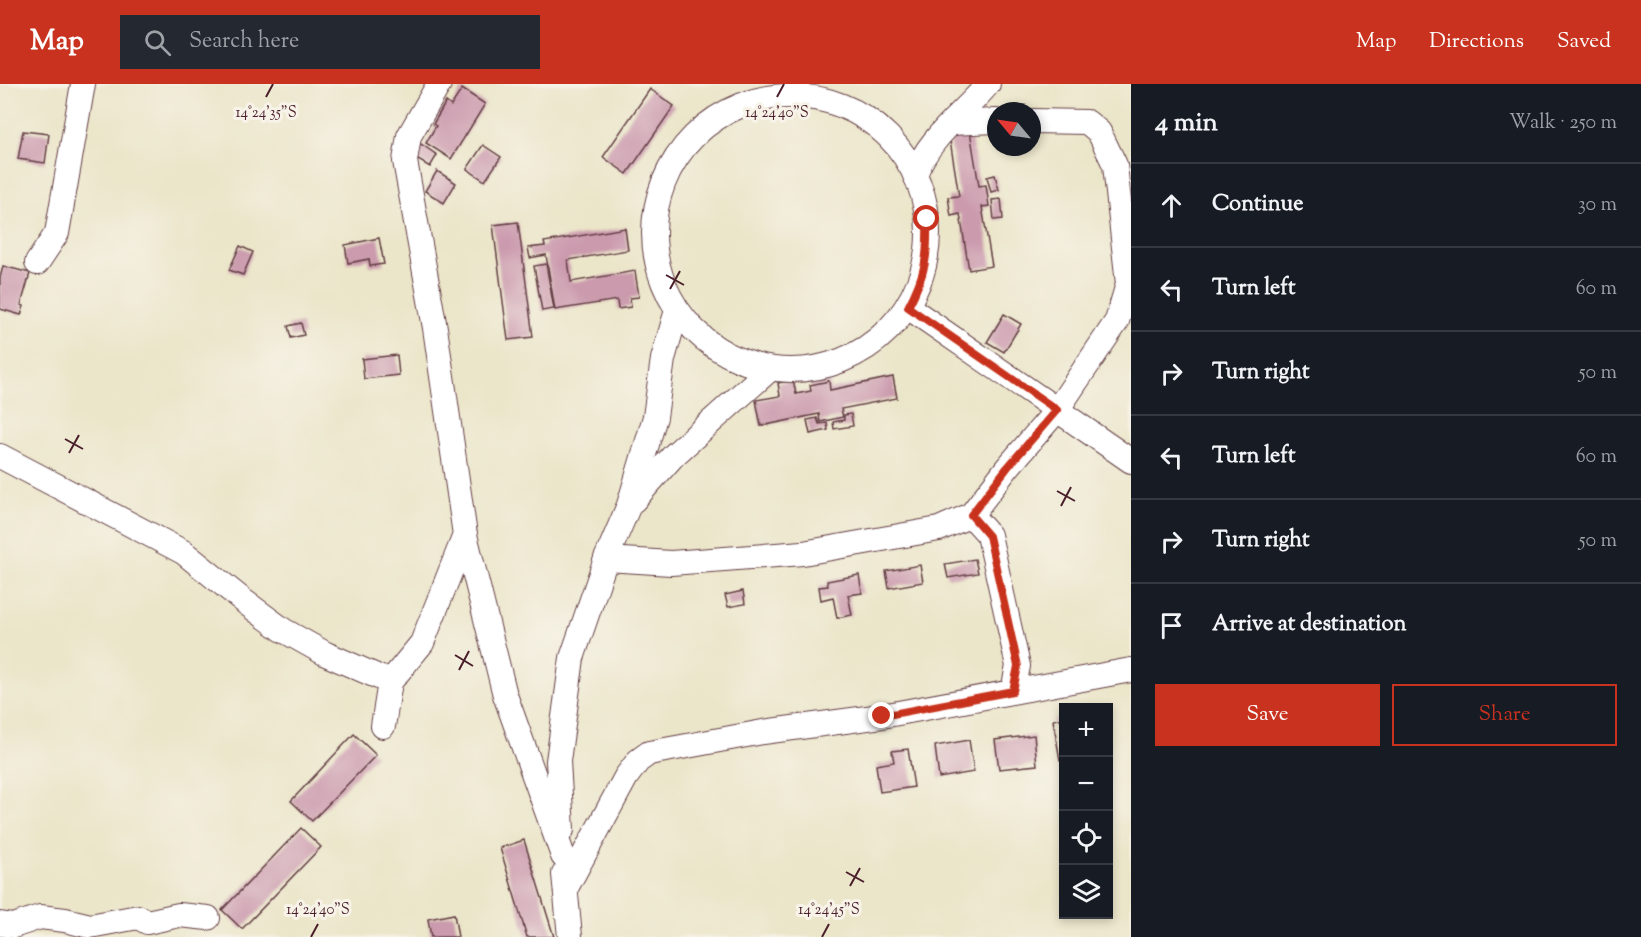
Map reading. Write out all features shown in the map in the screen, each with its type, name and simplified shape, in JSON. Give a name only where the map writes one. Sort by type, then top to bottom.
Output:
[{"type":"street","points":[[37,263],[57,233],[83,84]]},
{"type":"street","points":[[439,84],[409,136],[405,161],[435,328],[465,535],[505,695],[563,856]]},
{"type":"street","points":[[915,176],[920,160],[932,144],[988,84]]},
{"type":"street","points":[[787,97],[831,104],[852,112],[872,124],[904,156],[915,176],[923,197],[927,219],[926,265],[919,287],[895,325],[878,340],[837,362],[815,368],[770,369],[728,353],[709,341],[677,310],[666,291],[654,247],[653,223],[656,201],[673,159],[687,141],[722,113],[764,99],[787,97]]},
{"type":"street","points":[[606,559],[671,563],[803,553],[939,529],[971,515],[1007,468],[1057,410],[1117,321],[1128,284],[1115,165],[1099,132],[1087,122],[1041,120]]},
{"type":"street","points":[[951,123],[987,121]]},
{"type":"street","points":[[908,307],[1131,461]]},
{"type":"street","points":[[570,937],[558,761],[572,658],[606,559],[629,505],[655,417],[663,359],[677,310]]},
{"type":"street","points":[[629,505],[674,455],[770,369]]},
{"type":"street","points":[[0,456],[183,552],[283,630],[326,654],[390,682]]},
{"type":"street","points":[[971,515],[989,536],[1018,666],[1013,691]]},
{"type":"street","points":[[383,726],[390,682],[422,643],[465,535]]},
{"type":"street","points":[[566,888],[626,777],[638,761],[649,753],[763,732],[882,716],[1131,670]]},
{"type":"street","points":[[0,924],[13,926],[40,917],[90,926],[138,916],[147,922],[179,915],[208,918]]},
{"type":"building","points":[[462,89],[485,104],[451,159],[426,143],[436,126],[433,124],[446,102],[451,106]]},
{"type":"building","points":[[650,89],[674,106],[627,174],[603,157]]},
{"type":"building","points":[[23,131],[49,134],[45,163],[18,159]]},
{"type":"building","points":[[970,131],[979,186],[986,185],[989,206],[982,207],[992,266],[969,270],[960,214],[951,216],[948,197],[959,196],[949,134]]},
{"type":"building","points":[[421,144],[437,155],[430,167],[413,157]]},
{"type":"building","points":[[483,145],[501,157],[485,181],[467,169]]},
{"type":"building","points":[[437,171],[456,183],[444,203],[425,191]]},
{"type":"building","points":[[995,175],[999,190],[991,192],[987,177]]},
{"type":"building","points":[[1001,199],[1003,219],[994,220],[992,200]]},
{"type":"building","points":[[518,222],[533,337],[508,340],[493,225]]},
{"type":"building","points":[[625,228],[628,250],[568,260],[571,282],[635,271],[639,297],[630,298],[631,307],[618,309],[617,300],[555,310],[546,255],[530,258],[528,248],[545,246],[544,242]]},
{"type":"building","points":[[379,238],[384,264],[370,266],[369,259],[348,263],[345,245]]},
{"type":"building","points":[[240,246],[253,252],[243,275],[229,270]]},
{"type":"building","points":[[546,264],[554,309],[542,311],[534,266]]},
{"type":"building","points":[[3,266],[30,273],[21,305],[24,306],[21,315],[0,309],[0,278]]},
{"type":"building","points":[[1004,314],[1021,324],[1004,352],[987,342]]},
{"type":"building","points":[[301,323],[304,335],[291,338],[288,326]]},
{"type":"building","points":[[397,355],[399,375],[364,379],[362,359]]},
{"type":"building","points":[[893,377],[897,398],[841,409],[843,417],[820,422],[819,414],[761,426],[756,400],[780,396],[778,383],[793,380],[796,394],[811,391],[810,385],[829,381],[830,390]]},
{"type":"building","points":[[851,414],[853,426],[834,429],[833,422],[844,420],[844,415]]},
{"type":"building","points":[[817,418],[819,424],[827,423],[828,430],[810,434],[807,420]]},
{"type":"building","points":[[975,559],[978,573],[948,578],[945,564]]},
{"type":"building","points":[[920,565],[923,582],[889,588],[886,571]]},
{"type":"building","points":[[859,575],[862,593],[848,595],[852,615],[837,618],[833,597],[821,600],[819,587],[828,586],[827,581]]},
{"type":"building","points":[[743,591],[745,604],[728,607],[725,595]]},
{"type":"building","points":[[1059,719],[1059,754],[1053,720]]},
{"type":"building","points":[[354,734],[376,755],[312,821],[291,801]]},
{"type":"building","points":[[1034,735],[1037,765],[999,769],[995,740]]},
{"type":"building","points":[[969,740],[974,772],[939,778],[935,746]]},
{"type":"building","points":[[908,749],[914,787],[880,792],[876,765],[894,762],[892,751]]},
{"type":"building","points":[[301,828],[321,847],[242,929],[222,910]]},
{"type":"building","points":[[524,840],[554,937],[527,937],[500,848]]},
{"type":"building","points":[[454,914],[458,937],[431,937],[428,919]]},
{"type":"route","points":[[882,716],[1013,691],[1018,666],[989,536],[971,515],[1007,468],[1057,410],[908,307],[919,287],[926,265],[927,219]]}]
